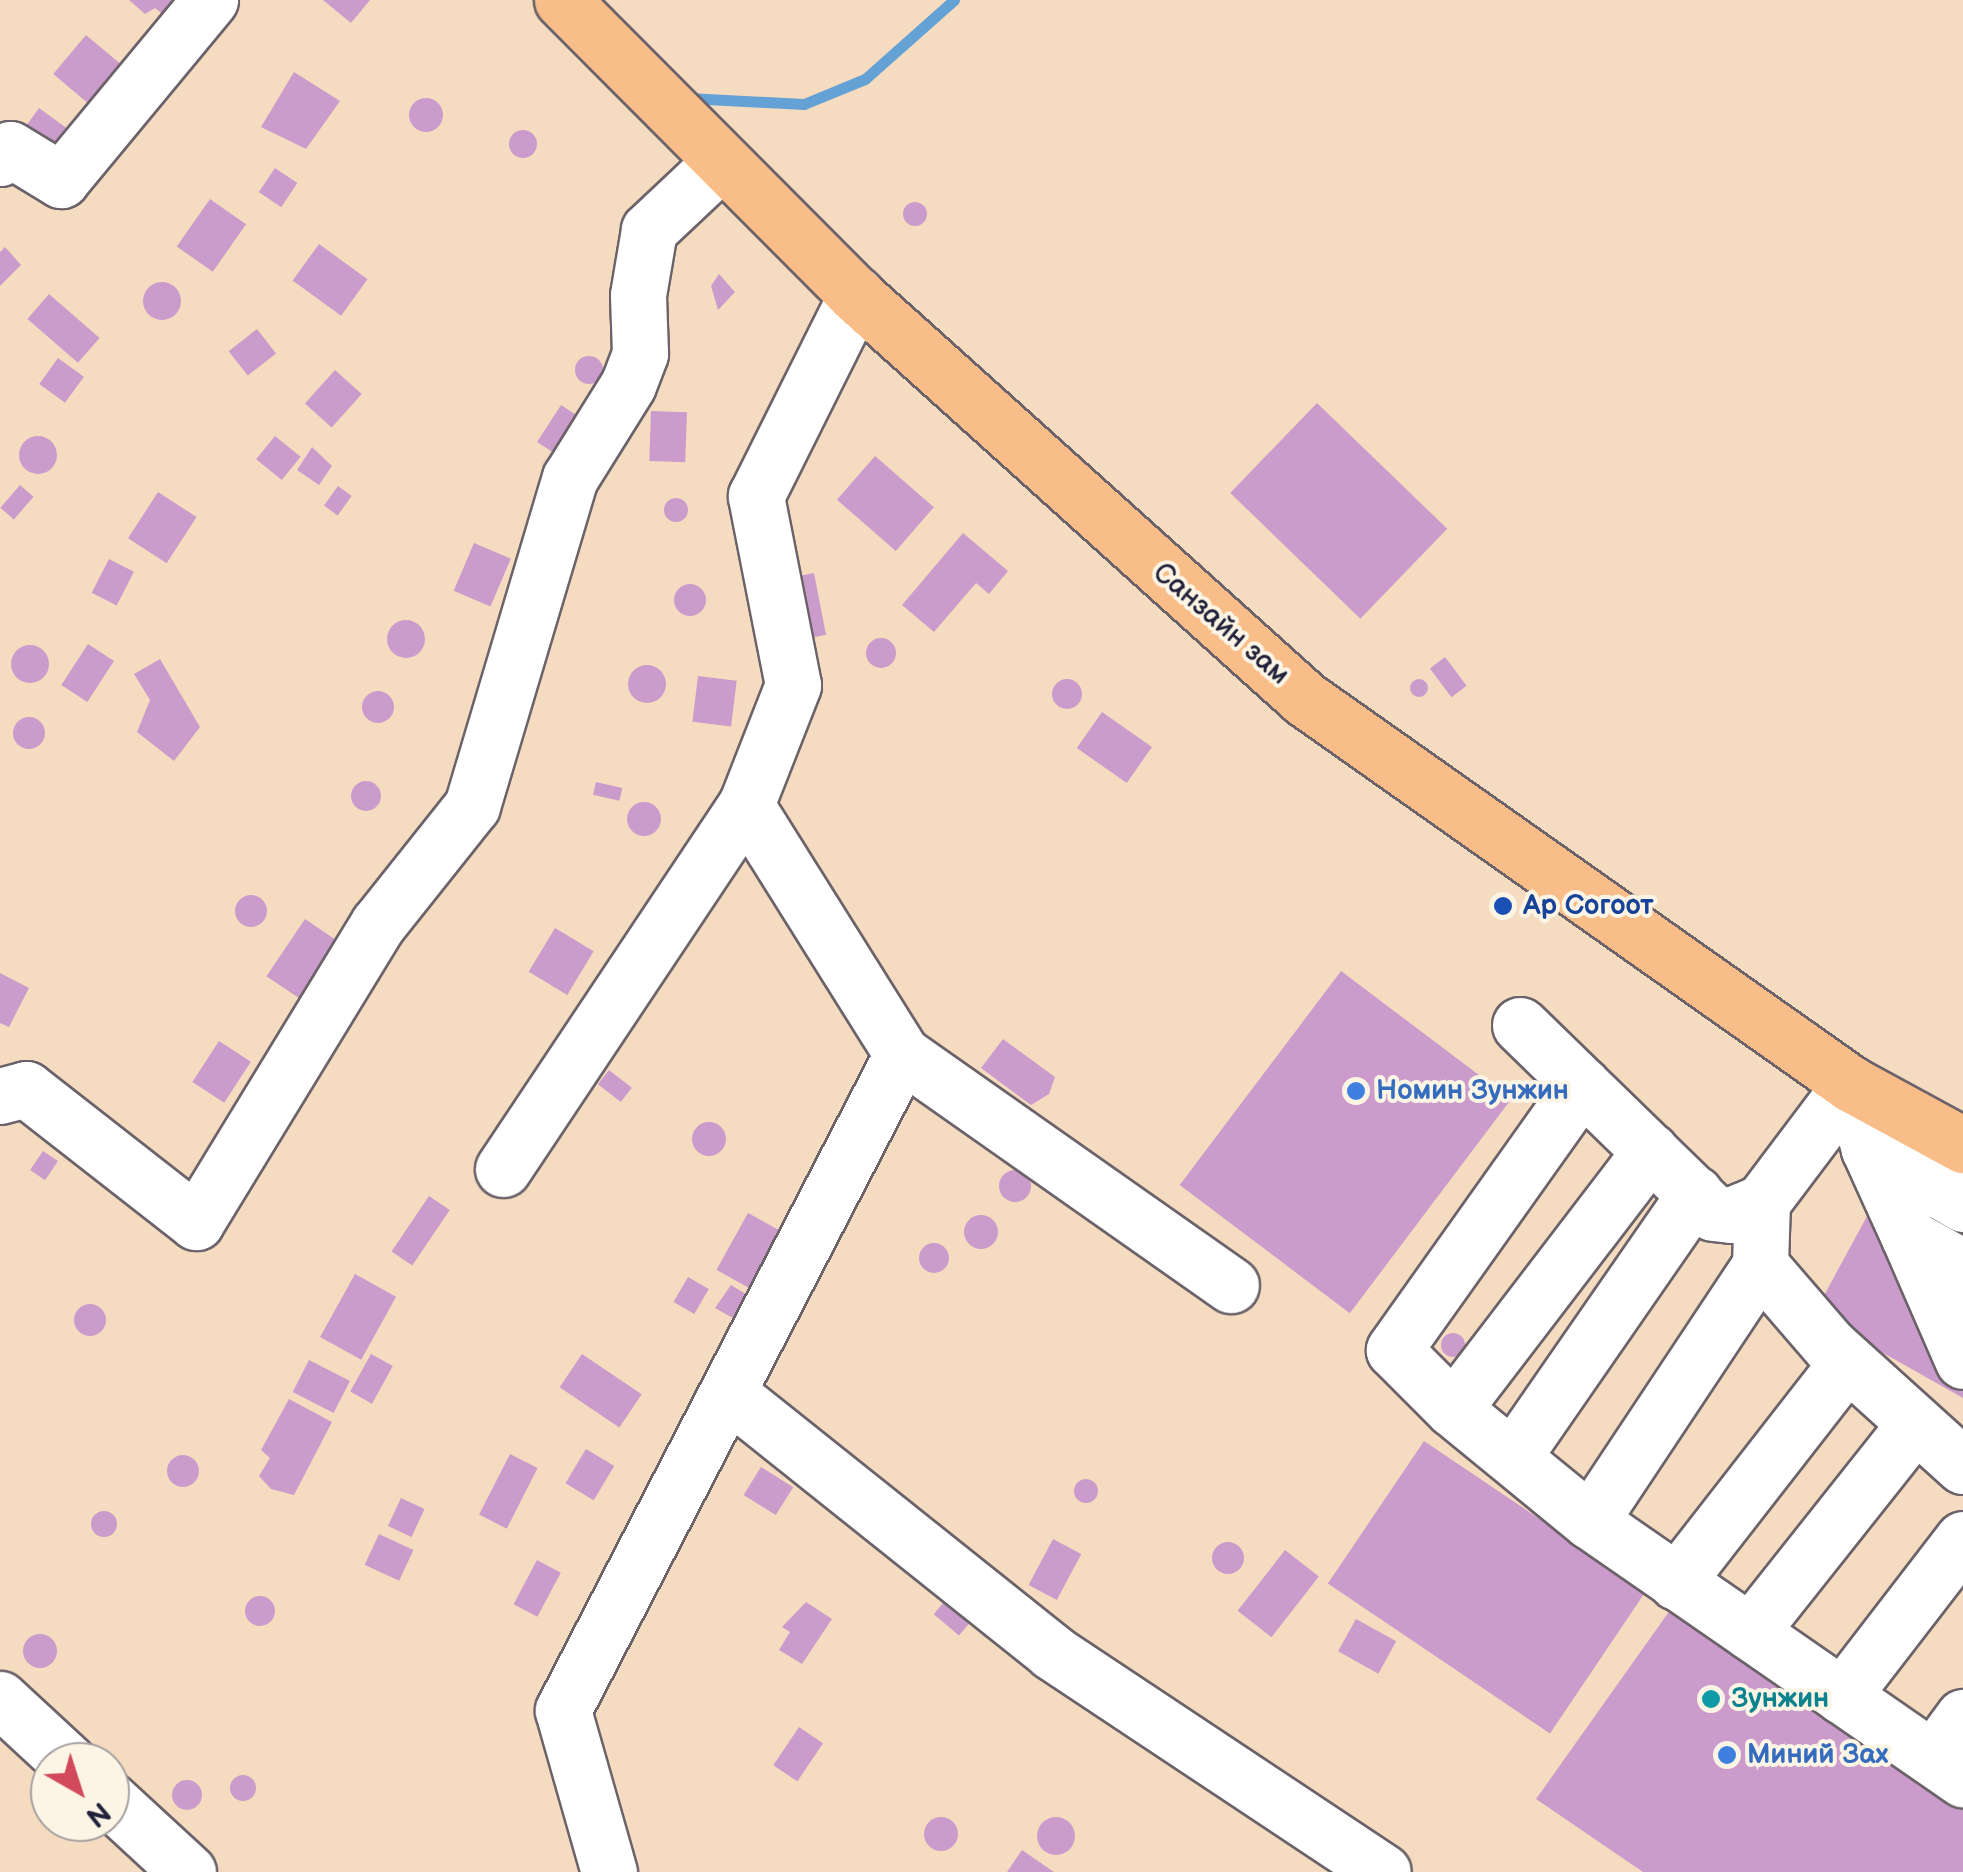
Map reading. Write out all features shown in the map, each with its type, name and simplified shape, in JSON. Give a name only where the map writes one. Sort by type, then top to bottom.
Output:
[{"type":"main road","name":"Санзайн зам","points":[[562,0],[719,164],[856,295],[1306,698],[1851,1084],[1963,1146]]},
{"type":"street","points":[[0,158],[10,150],[61,180],[210,0]]},
{"type":"street","points":[[0,1096],[26,1089],[196,1222],[378,924],[472,806],[570,478],[628,386],[640,353],[638,295],[648,230],[719,164]]},
{"type":"street","points":[[503,1169],[746,805],[793,686],[756,496],[856,295]]},
{"type":"street","points":[[746,805],[902,1054],[1231,1285]]},
{"type":"street","points":[[1520,1025],[1713,1212],[1731,1215],[1762,1202],[1851,1084]]},
{"type":"street","points":[[609,1872],[563,1710],[902,1054]]},
{"type":"street","points":[[1851,1084],[1869,1150],[1963,1361]]},
{"type":"street","points":[[1582,1085],[1394,1350],[1453,1409],[1590,1521],[1842,1696],[1953,1751]]},
{"type":"street","points":[[1453,1409],[1650,1150]]},
{"type":"street","points":[[1869,1150],[1963,1204]]},
{"type":"street","points":[[1514,1455],[1694,1194]]},
{"type":"street","points":[[1590,1521],[1760,1265],[1762,1202]]},
{"type":"street","points":[[1909,1237],[1963,1267]]},
{"type":"street","points":[[1760,1265],[1847,1362],[1963,1466]]},
{"type":"street","points":[[1676,1582],[1847,1362]]},
{"type":"street","points":[[728,1393],[1052,1652],[1383,1872]]},
{"type":"street","points":[[1750,1632],[1914,1425]]},
{"type":"street","points":[[1842,1696],[1963,1539]]},
{"type":"street","points":[[0,1699],[46,1742]]},
{"type":"street","points":[[130,1818],[188,1872]]},
{"type":"building","points":[[129,0],[180,0],[165,16],[155,8],[145,14]]},
{"type":"building","points":[[323,0],[370,0],[351,23]]},
{"type":"building","points":[[86,35],[122,65],[89,104],[53,74]]},
{"type":"building","points":[[294,72],[340,101],[306,149],[261,127]]},
{"type":"building","points":[[426,98],[438,103],[443,115],[438,127],[426,132],[414,127],[409,115],[414,103]]},
{"type":"building","points":[[39,108],[71,131],[56,150],[25,127]]},
{"type":"building","points":[[523,130],[533,134],[537,144],[533,154],[523,158],[513,154],[509,144],[513,134]]},
{"type":"building","points":[[275,168],[297,183],[281,207],[259,192]]},
{"type":"building","points":[[210,199],[246,224],[213,272],[177,247]]},
{"type":"building","points":[[915,202],[924,205],[924,223],[915,226],[906,223],[903,214],[906,205]]},
{"type":"building","points":[[319,244],[368,279],[341,316],[293,280]]},
{"type":"building","points":[[5,247],[21,265],[0,286],[0,252]]},
{"type":"building","points":[[719,274],[735,292],[718,310],[711,286]]},
{"type":"building","points":[[162,282],[175,288],[181,301],[175,314],[162,320],[149,314],[143,301],[149,288]]},
{"type":"building","points":[[49,294],[100,338],[78,363],[27,319]]},
{"type":"building","points":[[257,329],[276,353],[248,376],[229,351]]},
{"type":"building","points":[[589,356],[599,360],[603,370],[599,380],[589,384],[579,380],[575,370],[579,360]]},
{"type":"building","points":[[58,358],[84,377],[65,403],[39,384]]},
{"type":"building","points":[[335,370],[362,394],[332,428],[305,403]]},
{"type":"building","points":[[1317,403],[1447,529],[1360,619],[1230,493]]},
{"type":"building","points":[[561,405],[587,422],[563,459],[537,442]]},
{"type":"building","points":[[651,411],[687,412],[685,462],[649,461]]},
{"type":"building","points":[[38,436],[51,442],[57,455],[51,468],[38,474],[25,468],[19,455],[25,442]]},
{"type":"building","points":[[275,436],[301,457],[282,480],[256,459]]},
{"type":"building","points":[[312,447],[332,466],[319,485],[297,470]]},
{"type":"building","points":[[875,456],[934,507],[896,551],[837,500]]},
{"type":"building","points":[[20,485],[34,497],[14,519],[0,508]]},
{"type":"building","points":[[338,486],[352,496],[338,515],[324,505]]},
{"type":"building","points":[[158,492],[197,517],[167,563],[128,538]]},
{"type":"building","points":[[676,498],[685,501],[685,519],[676,522],[667,519],[664,510],[667,501]]},
{"type":"building","points":[[963,533],[1008,571],[989,594],[976,583],[934,632],[902,605]]},
{"type":"building","points":[[474,543],[511,559],[491,606],[454,591]]},
{"type":"building","points":[[109,559],[134,572],[117,606],[92,593]]},
{"type":"building","points":[[814,573],[826,635],[814,637],[802,575]]},
{"type":"building","points":[[690,584],[701,589],[706,600],[701,611],[690,616],[679,611],[674,600],[679,589]]},
{"type":"building","points":[[406,620],[419,626],[425,639],[419,652],[406,658],[393,652],[387,639],[393,626]]},
{"type":"building","points":[[881,638],[895,647],[896,653],[887,667],[881,668],[867,659],[866,653],[875,639]]},
{"type":"building","points":[[88,644],[114,661],[87,702],[61,685]]},
{"type":"building","points":[[30,645],[43,651],[49,664],[43,677],[30,683],[17,677],[11,664],[17,651]]},
{"type":"building","points":[[1445,657],[1467,686],[1451,697],[1430,668]]},
{"type":"building","points":[[160,659],[200,727],[174,761],[137,732],[150,700],[134,674]]},
{"type":"building","points":[[647,665],[661,670],[666,684],[661,698],[647,703],[633,698],[628,684],[633,670]]},
{"type":"building","points":[[698,676],[737,681],[731,726],[692,722]]},
{"type":"building","points":[[1067,679],[1077,684],[1082,694],[1077,704],[1067,709],[1057,704],[1052,694],[1057,684]]},
{"type":"building","points":[[1419,679],[1428,688],[1419,697],[1410,688]]},
{"type":"building","points":[[378,691],[389,696],[394,707],[389,718],[378,723],[367,718],[362,707],[367,696]]},
{"type":"building","points":[[1102,712],[1152,747],[1127,783],[1077,748]]},
{"type":"building","points":[[29,717],[41,721],[45,733],[41,745],[29,749],[17,745],[13,733],[17,721]]},
{"type":"building","points":[[366,781],[377,785],[381,796],[377,807],[366,811],[355,807],[351,796],[355,785]]},
{"type":"building","points":[[596,782],[622,788],[619,801],[593,795]]},
{"type":"building","points":[[644,802],[656,807],[661,819],[656,831],[644,836],[632,831],[627,819],[632,807]]},
{"type":"building","points":[[251,895],[262,900],[267,911],[262,922],[251,927],[240,922],[235,911],[240,900]]},
{"type":"building","points":[[305,919],[342,944],[304,1001],[266,976]]},
{"type":"building","points":[[555,928],[594,951],[567,995],[529,972]]},
{"type":"building","points":[[1341,971],[1511,1099],[1350,1313],[1180,1185]]},
{"type":"building","points":[[0,973],[29,988],[9,1027],[0,1023]]},
{"type":"building","points":[[1003,1039],[1055,1077],[1049,1094],[1031,1105],[981,1068]]},
{"type":"building","points":[[219,1041],[251,1062],[224,1103],[192,1082]]},
{"type":"building","points":[[609,1070],[632,1088],[621,1102],[598,1084]]},
{"type":"building","points":[[709,1122],[721,1127],[726,1139],[721,1151],[709,1156],[697,1151],[692,1139],[697,1127]]},
{"type":"building","points":[[43,1151],[58,1161],[45,1180],[30,1170]]},
{"type":"building","points":[[1015,1170],[1026,1175],[1031,1186],[1026,1197],[1015,1202],[1004,1197],[999,1186],[1004,1175]]},
{"type":"building","points":[[1886,1181],[1963,1224],[1963,1398],[1814,1314]]},
{"type":"building","points":[[429,1196],[450,1210],[412,1266],[392,1252]]},
{"type":"building","points":[[748,1213],[786,1234],[754,1291],[716,1270]]},
{"type":"building","points":[[981,1215],[993,1220],[998,1232],[993,1244],[981,1249],[969,1244],[964,1232],[969,1220]]},
{"type":"building","points":[[934,1243],[945,1247],[949,1258],[945,1269],[934,1273],[923,1269],[919,1258],[923,1247]]},
{"type":"building","points":[[355,1274],[396,1297],[361,1360],[320,1337]]},
{"type":"building","points":[[688,1277],[709,1289],[694,1314],[674,1302]]},
{"type":"building","points":[[731,1285],[754,1299],[742,1323],[715,1308]]},
{"type":"building","points":[[90,1304],[101,1309],[106,1320],[101,1331],[90,1336],[79,1331],[74,1320],[79,1309]]},
{"type":"building","points":[[1453,1333],[1465,1345],[1453,1357],[1441,1345]]},
{"type":"building","points":[[371,1354],[393,1366],[372,1404],[350,1392]]},
{"type":"building","points":[[582,1354],[642,1394],[619,1427],[560,1387]]},
{"type":"building","points":[[309,1360],[350,1381],[334,1413],[293,1392]]},
{"type":"building","points":[[289,1399],[332,1422],[294,1495],[271,1489],[259,1476],[270,1458],[261,1450]]},
{"type":"building","points":[[1424,1441],[1646,1591],[1550,1733],[1328,1584]]},
{"type":"building","points":[[586,1449],[614,1466],[594,1500],[565,1483]]},
{"type":"building","points":[[510,1454],[538,1468],[507,1529],[479,1515]]},
{"type":"building","points":[[183,1455],[194,1460],[199,1471],[194,1482],[183,1487],[172,1482],[167,1471],[172,1460]]},
{"type":"building","points":[[761,1467],[793,1487],[776,1515],[744,1495]]},
{"type":"building","points":[[1086,1479],[1095,1482],[1095,1500],[1086,1503],[1077,1500],[1074,1491],[1077,1482]]},
{"type":"building","points":[[401,1498],[425,1509],[411,1537],[388,1526]]},
{"type":"building","points":[[104,1511],[113,1515],[117,1524],[113,1533],[104,1537],[95,1533],[91,1524],[95,1515]]},
{"type":"building","points":[[379,1534],[413,1550],[399,1581],[365,1565]]},
{"type":"building","points":[[1053,1539],[1081,1554],[1057,1600],[1029,1585]]},
{"type":"building","points":[[1228,1542],[1239,1547],[1244,1558],[1239,1569],[1228,1574],[1217,1569],[1212,1558],[1217,1547]]},
{"type":"building","points":[[1285,1550],[1319,1576],[1271,1637],[1238,1611]]},
{"type":"building","points":[[537,1560],[561,1573],[537,1617],[514,1604]]},
{"type":"building","points":[[260,1596],[271,1600],[275,1611],[271,1622],[260,1626],[249,1622],[245,1611],[249,1600]]},
{"type":"building","name":"Зунжин","points":[[1678,1599],[1963,1806],[1963,1872],[1643,1872],[1536,1799]]},
{"type":"building","points":[[806,1602],[832,1619],[802,1664],[779,1650],[790,1632],[782,1627]]},
{"type":"building","points":[[944,1602],[969,1623],[959,1635],[934,1614]]},
{"type":"building","points":[[1356,1619],[1396,1641],[1378,1674],[1338,1651]]},
{"type":"building","points":[[40,1634],[52,1639],[57,1651],[52,1663],[40,1668],[28,1663],[23,1651],[28,1639]]},
{"type":"building","points":[[799,1727],[823,1743],[797,1781],[773,1765]]},
{"type":"building","points":[[243,1775],[252,1779],[256,1788],[252,1797],[243,1801],[234,1797],[230,1788],[234,1779]]},
{"type":"building","points":[[187,1780],[201,1789],[202,1795],[193,1809],[187,1810],[173,1801],[172,1795],[181,1781]]},
{"type":"building","points":[[941,1817],[953,1822],[958,1834],[953,1846],[941,1851],[929,1846],[924,1834],[929,1822]]},
{"type":"building","points":[[1056,1817],[1069,1823],[1075,1836],[1069,1849],[1056,1855],[1043,1849],[1037,1836],[1043,1823]]},
{"type":"building","points":[[1022,1850],[1054,1872],[1007,1872]]},
{"type":"waterway","points":[[688,98],[804,104],[865,79],[954,0]]},
{"type":"place","name":"Ар Согоот","points":[[1503,906]]},
{"type":"place","name":"Номин Зунжин","points":[[1356,1091]]},
{"type":"place","name":"Зунжин","points":[[1711,1699]]},
{"type":"place","name":"Миний Зах","points":[[1727,1755]]}]
